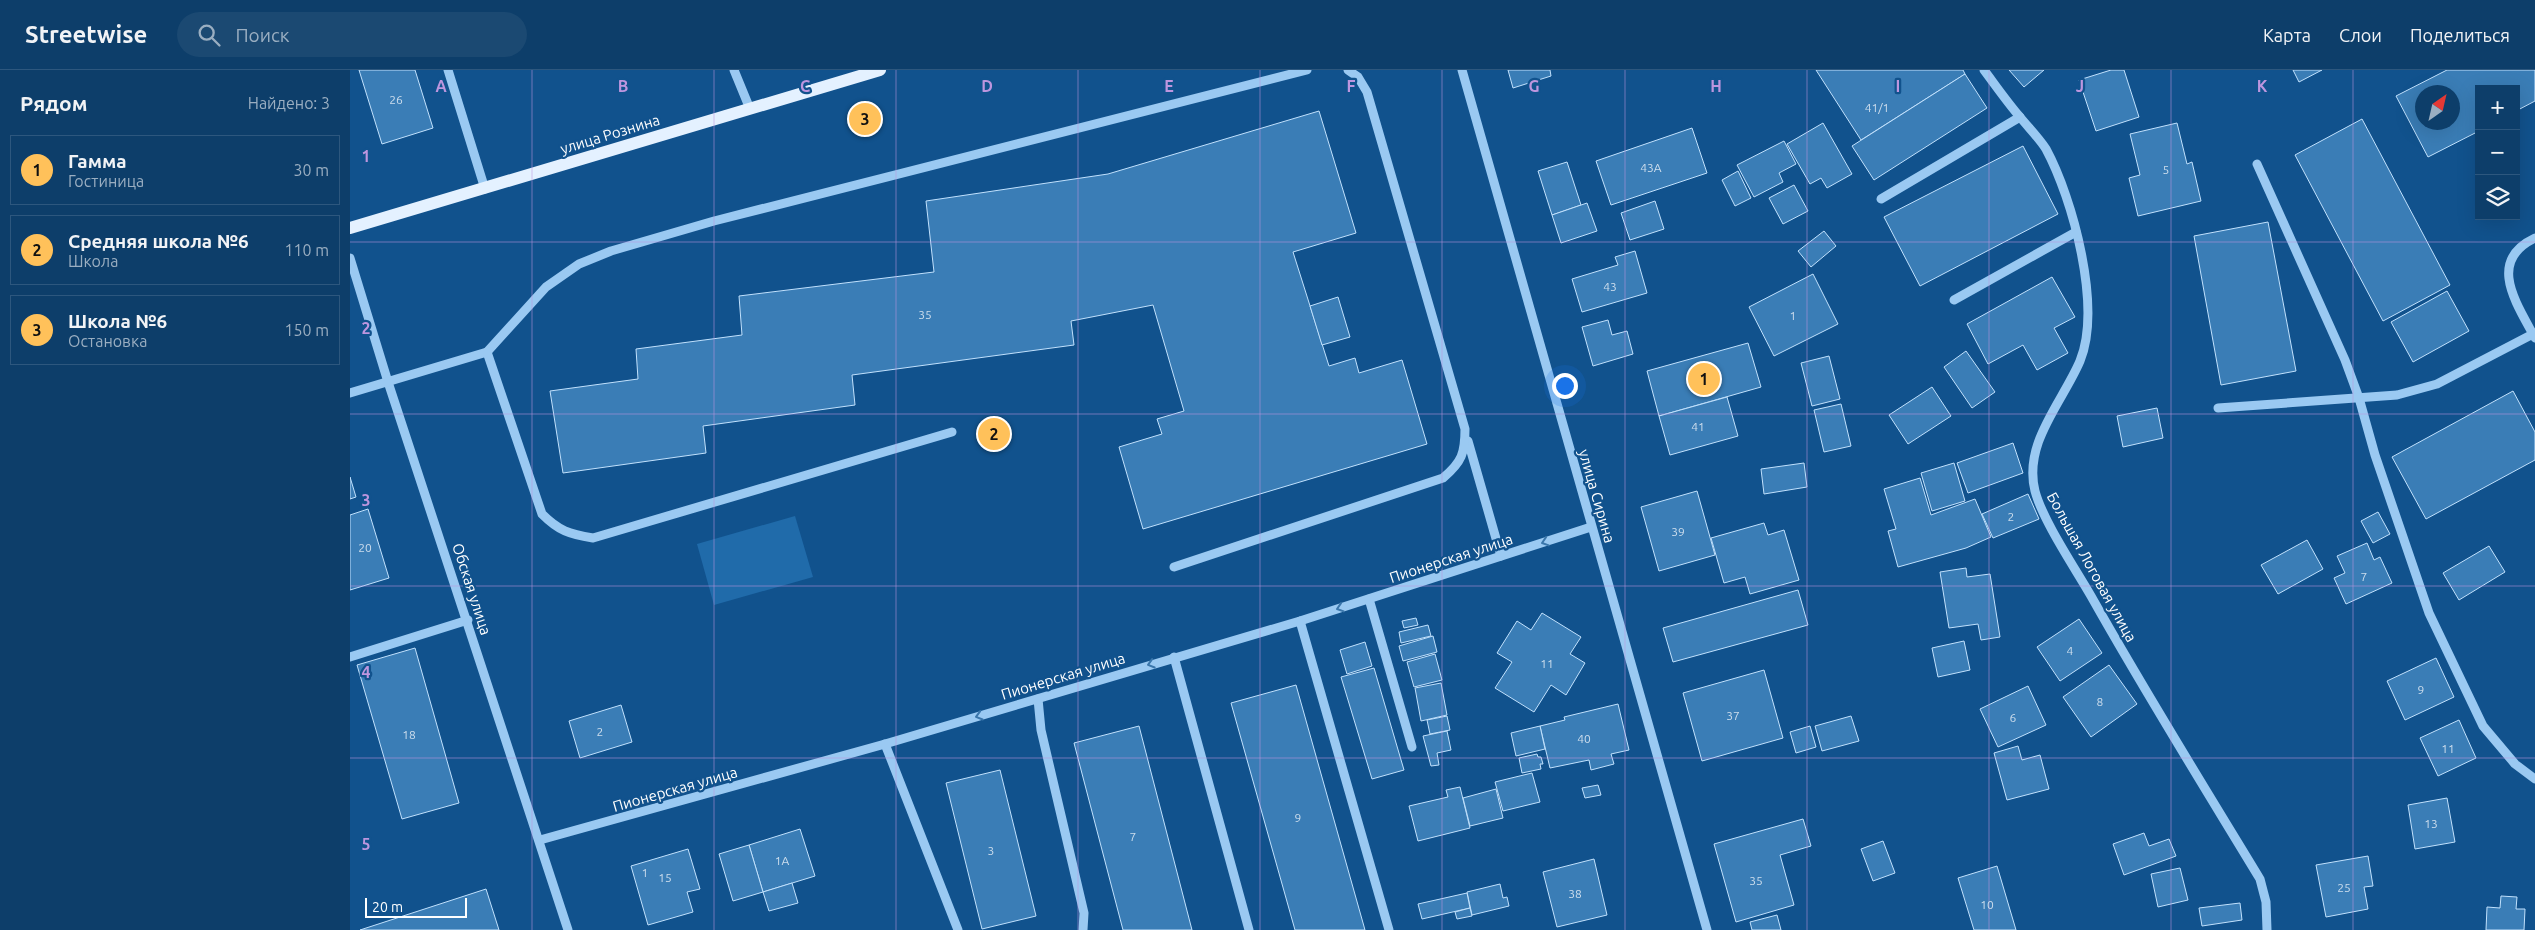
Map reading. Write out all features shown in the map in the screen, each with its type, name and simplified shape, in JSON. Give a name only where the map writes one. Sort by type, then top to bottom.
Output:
[{"type":"main road","name":"улица Рознина","points":[[350,228],[880,70]]},
{"type":"street","points":[[448,70],[485,189]]},
{"type":"street","points":[[734,70],[750,109]]},
{"type":"street","points":[[350,393],[487,352],[546,287],[579,264],[611,251],[724,219],[1307,70]]},
{"type":"street","points":[[1348,70],[1358,77],[1367,92],[1501,556]]},
{"type":"street","name":"улица Сирина","points":[[1462,70],[1707,930]]},
{"type":"street","name":"Большая Логовая улица","points":[[1984,70],[2044,147],[2061,180],[2071,208],[2088,302],[2087,335],[2080,360],[2038,444],[2032,467],[2036,493],[2052,528],[2158,714],[2260,879],[2266,902],[2267,930]]},
{"type":"street","points":[[1881,199],[2020,117]]},
{"type":"street","points":[[2257,164],[2345,360],[2429,613],[2483,726],[2514,764],[2535,779]]},
{"type":"street","points":[[1954,300],[2076,232]]},
{"type":"street","points":[[2218,408],[2397,395],[2437,384],[2534,336],[2510,289],[2508,266],[2515,253],[2535,238]]},
{"type":"street","name":"Обская улица","points":[[350,258],[388,382],[468,620],[568,930]]},
{"type":"street","points":[[487,352],[542,514],[556,528],[574,535],[593,538],[952,432]]},
{"type":"street","points":[[1174,568],[1443,478],[1457,466],[1465,449],[1465,429]]},
{"type":"street","name":"Пионерская улица","points":[[540,840],[885,744],[1300,621],[1591,527]]},
{"type":"street","points":[[1369,599],[1412,747]]},
{"type":"street","points":[[350,657],[468,620]]},
{"type":"street","points":[[1300,621],[1389,930]]},
{"type":"street","points":[[1174,657],[1249,930]]},
{"type":"street","points":[[1038,699],[1041,730],[1084,913],[1083,930]]},
{"type":"street","points":[[885,744],[958,930]]},
{"type":"shaded area","points":[[795,516],[813,577],[714,605],[697,544]]},
{"type":"building","points":[[359,70],[415,70],[433,128],[382,144]]},
{"type":"building","points":[[1508,70],[1550,70],[1551,76],[1513,88]]},
{"type":"building","points":[[1816,70],[1963,70],[1965,74],[1861,140]]},
{"type":"building","points":[[2009,70],[2044,70],[2024,87]]},
{"type":"building","points":[[2111,70],[2124,70],[2139,117],[2096,131],[2079,80]]},
{"type":"building","points":[[2293,70],[2322,70],[2299,82]]},
{"type":"building","points":[[2447,70],[2535,70],[2535,101],[2520,109],[2520,85],[2475,85],[2475,133],[2428,157],[2396,96],[2415,86],[2415,130],[2460,130],[2460,85],[2418,85]]},
{"type":"building","points":[[1965,74],[1987,108],[1874,180],[1852,146]]},
{"type":"building","points":[[1319,111],[1356,233],[1293,252],[1329,366],[1355,358],[1359,373],[1402,360],[1427,444],[1143,529],[1119,447],[1162,434],[1157,419],[1184,411],[1153,305],[1071,321],[1074,345],[852,375],[855,405],[703,426],[706,453],[563,473],[550,391],[638,379],[636,349],[742,335],[739,296],[934,272],[926,201],[1108,174]]},
{"type":"building","points":[[2362,119],[2450,285],[2383,321],[2295,155]]},
{"type":"building","points":[[1823,123],[1852,174],[1827,188],[1821,178],[1810,184],[1787,144]]},
{"type":"building","points":[[2177,123],[2187,164],[2192,162],[2201,201],[2138,216],[2129,178],[2140,175],[2130,134]]},
{"type":"building","points":[[1692,128],[1707,173],[1611,205],[1596,161]]},
{"type":"building","points":[[1784,141],[1796,164],[1779,173],[1783,182],[1754,197],[1737,165]]},
{"type":"building","points":[[2023,146],[2058,214],[1920,286],[1884,217]]},
{"type":"building","points":[[1567,162],[1581,205],[1552,215],[1538,171]]},
{"type":"building","points":[[1738,171],[1751,198],[1735,206],[1722,180]]},
{"type":"building","points":[[1794,185],[1808,211],[1783,224],[1769,198]]},
{"type":"building","points":[[1655,201],[1664,229],[1630,240],[1621,213]]},
{"type":"building","points":[[1587,203],[1597,231],[1561,243],[1552,215]]},
{"type":"building","points":[[2268,222],[2296,371],[2221,385],[2194,236]]},
{"type":"building","points":[[1824,231],[1836,246],[1811,267],[1798,251]]},
{"type":"building","points":[[1635,251],[1647,293],[1582,312],[1572,279],[1618,265],[1615,257]]},
{"type":"building","points":[[1813,274],[1838,324],[1774,356],[1749,307]]},
{"type":"building","points":[[2052,277],[2075,317],[2054,328],[2068,353],[2037,370],[2023,345],[1988,364],[1967,324]]},
{"type":"building","points":[[2447,291],[2469,331],[2413,362],[2391,322]]},
{"type":"building","points":[[1338,297],[1350,337],[1322,345],[1310,306]]},
{"type":"building","points":[[1608,320],[1612,335],[1627,331],[1633,354],[1593,366],[1582,327]]},
{"type":"building","points":[[1748,343],[1761,387],[1659,416],[1647,371]]},
{"type":"building","points":[[1966,351],[1995,392],[1972,408],[1944,367]]},
{"type":"building","points":[[1829,356],[1840,399],[1812,406],[1801,363]]},
{"type":"building","points":[[1932,387],[1951,416],[1908,444],[1889,415]]},
{"type":"building","points":[[2513,391],[2535,432],[2535,460],[2426,519],[2392,457]]},
{"type":"building","points":[[1727,397],[1738,436],[1670,455],[1659,416]]},
{"type":"building","points":[[1841,404],[1851,446],[1824,452],[1814,410]]},
{"type":"building","points":[[2157,408],[2163,438],[2123,447],[2117,416]]},
{"type":"building","points":[[2013,443],[2023,473],[1968,493],[1957,463]]},
{"type":"building","points":[[1804,463],[1807,487],[1764,494],[1761,469]]},
{"type":"building","points":[[1954,463],[1965,501],[1932,511],[1921,473]]},
{"type":"building","points":[[350,477],[356,497],[350,499]]},
{"type":"building","points":[[1920,478],[1931,515],[1975,499],[1991,537],[1966,548],[1898,567],[1888,531],[1896,529],[1884,489]]},
{"type":"building","points":[[1697,491],[1715,555],[1659,571],[1641,507]]},
{"type":"building","points":[[2028,494],[2039,519],[1993,538],[1982,514]]},
{"type":"building","points":[[368,509],[389,578],[350,590],[350,515]]},
{"type":"building","points":[[2378,512],[2390,534],[2373,543],[2361,521]]},
{"type":"building","points":[[1764,523],[1768,535],[1784,530],[1799,580],[1750,594],[1745,577],[1724,583],[1711,538]]},
{"type":"building","points":[[2307,540],[2323,569],[2278,594],[2261,565]]},
{"type":"building","points":[[2367,543],[2374,560],[2380,557],[2392,583],[2346,604],[2334,578],[2345,573],[2337,556]]},
{"type":"building","points":[[2489,546],[2505,572],[2459,600],[2443,573]]},
{"type":"building","points":[[1966,568],[1967,577],[1990,574],[2000,637],[1981,640],[1978,624],[1949,628],[1940,572]]},
{"type":"building","points":[[1798,590],[1808,625],[1673,662],[1663,628]]},
{"type":"building","points":[[1542,613],[1581,637],[1570,654],[1585,663],[1566,695],[1551,685],[1534,712],[1495,688],[1512,662],[1497,653],[1517,621],[1531,630]]},
{"type":"building","points":[[1416,618],[1418,625],[1404,628],[1402,621]]},
{"type":"building","points":[[2079,619],[2102,653],[2060,681],[2037,647]]},
{"type":"building","points":[[1428,625],[1431,636],[1401,643],[1399,632]]},
{"type":"building","points":[[1433,636],[1437,652],[1403,661],[1399,646]]},
{"type":"building","points":[[1964,641],[1970,670],[1938,677],[1932,648]]},
{"type":"building","points":[[1365,642],[1372,666],[1347,674],[1340,650]]},
{"type":"building","points":[[415,648],[459,803],[402,819],[357,665]]},
{"type":"building","points":[[1435,654],[1442,680],[1414,687],[1407,662]]},
{"type":"building","points":[[2436,658],[2454,697],[2405,720],[2387,681]]},
{"type":"building","points":[[2109,665],[2137,704],[2091,737],[2063,697]]},
{"type":"building","points":[[1374,668],[1404,770],[1372,779],[1341,677]]},
{"type":"building","points":[[1764,670],[1783,738],[1702,761],[1683,693]]},
{"type":"building","points":[[1441,683],[1447,715],[1421,721],[1415,688]]},
{"type":"building","points":[[1296,685],[1365,930],[1295,930],[1231,703]]},
{"type":"building","points":[[2028,686],[2046,725],[1998,747],[1980,709]]},
{"type":"building","points":[[1618,704],[1629,750],[1611,754],[1614,764],[1591,770],[1589,760],[1550,768],[1540,726],[1565,720],[1564,717]]},
{"type":"building","points":[[621,705],[632,742],[580,758],[569,721]]},
{"type":"building","points":[[1447,716],[1450,730],[1430,734],[1427,720]]},
{"type":"building","points":[[1851,716],[1859,741],[1822,751],[1815,726]]},
{"type":"building","points":[[2459,720],[2476,758],[2438,776],[2420,738]]},
{"type":"building","points":[[1139,726],[1192,930],[1123,930],[1074,743]]},
{"type":"building","points":[[1540,726],[1545,749],[1516,756],[1511,733]]},
{"type":"building","points":[[1810,726],[1816,747],[1796,753],[1790,732]]},
{"type":"building","points":[[1447,731],[1451,750],[1437,753],[1439,765],[1431,766],[1423,736]]},
{"type":"building","points":[[2018,746],[2022,760],[2040,755],[2049,789],[2007,800],[1994,753]]},
{"type":"building","points":[[1537,754],[1538,757],[1541,757],[1543,764],[1540,764],[1541,769],[1522,773],[1519,758]]},
{"type":"building","points":[[1000,770],[1036,916],[982,929],[946,783]]},
{"type":"building","points":[[1532,773],[1540,802],[1503,811],[1495,782]]},
{"type":"building","points":[[1598,785],[1601,795],[1585,798],[1582,788]]},
{"type":"building","points":[[1460,787],[1470,828],[1418,841],[1409,806],[1448,797],[1446,790]]},
{"type":"building","points":[[1496,789],[1503,818],[1470,826],[1463,798]]},
{"type":"building","points":[[2447,798],[2455,842],[2415,849],[2408,805]]},
{"type":"building","points":[[1803,819],[1811,846],[1780,855],[1794,905],[1736,922],[1714,844]]},
{"type":"building","points":[[800,829],[815,876],[763,892],[749,845]]},
{"type":"building","points":[[2144,833],[2149,846],[2169,839],[2176,856],[2124,875],[2113,844]]},
{"type":"building","points":[[1883,841],[1895,873],[1873,881],[1861,849]]},
{"type":"building","points":[[749,845],[763,892],[733,901],[719,854]]},
{"type":"building","points":[[688,849],[700,889],[687,892],[693,912],[648,925],[631,866]]},
{"type":"building","points":[[2368,856],[2373,886],[2364,887],[2368,909],[2326,917],[2316,865]]},
{"type":"building","points":[[1594,859],[1607,915],[1557,927],[1543,872]]},
{"type":"building","points":[[1997,866],[2016,930],[1974,930],[1958,878]]},
{"type":"building","points":[[2180,868],[2188,900],[2158,907],[2151,874]]},
{"type":"building","points":[[792,883],[798,903],[769,911],[763,892]]},
{"type":"building","points":[[1500,884],[1503,898],[1507,897],[1509,906],[1472,915],[1467,892]]},
{"type":"building","points":[[486,889],[499,930],[360,930]]},
{"type":"building","points":[[1467,893],[1470,908],[1422,919],[1418,904]]},
{"type":"building","points":[[2501,896],[2517,897],[2516,909],[2525,909],[2524,930],[2486,930],[2487,907],[2500,908]]},
{"type":"building","points":[[2240,903],[2242,920],[2202,926],[2199,908]]},
{"type":"building","points":[[1470,908],[1472,916],[1457,919],[1455,912]]},
{"type":"building","points":[[1777,915],[1781,930],[1752,930],[1750,922]]},
{"type":"place","name":"Школа №6","points":[[865,119]]},
{"type":"place","name":"Гамма","points":[[1704,379]]},
{"type":"place","name":"Средняя школа №6","points":[[994,434]]}]
